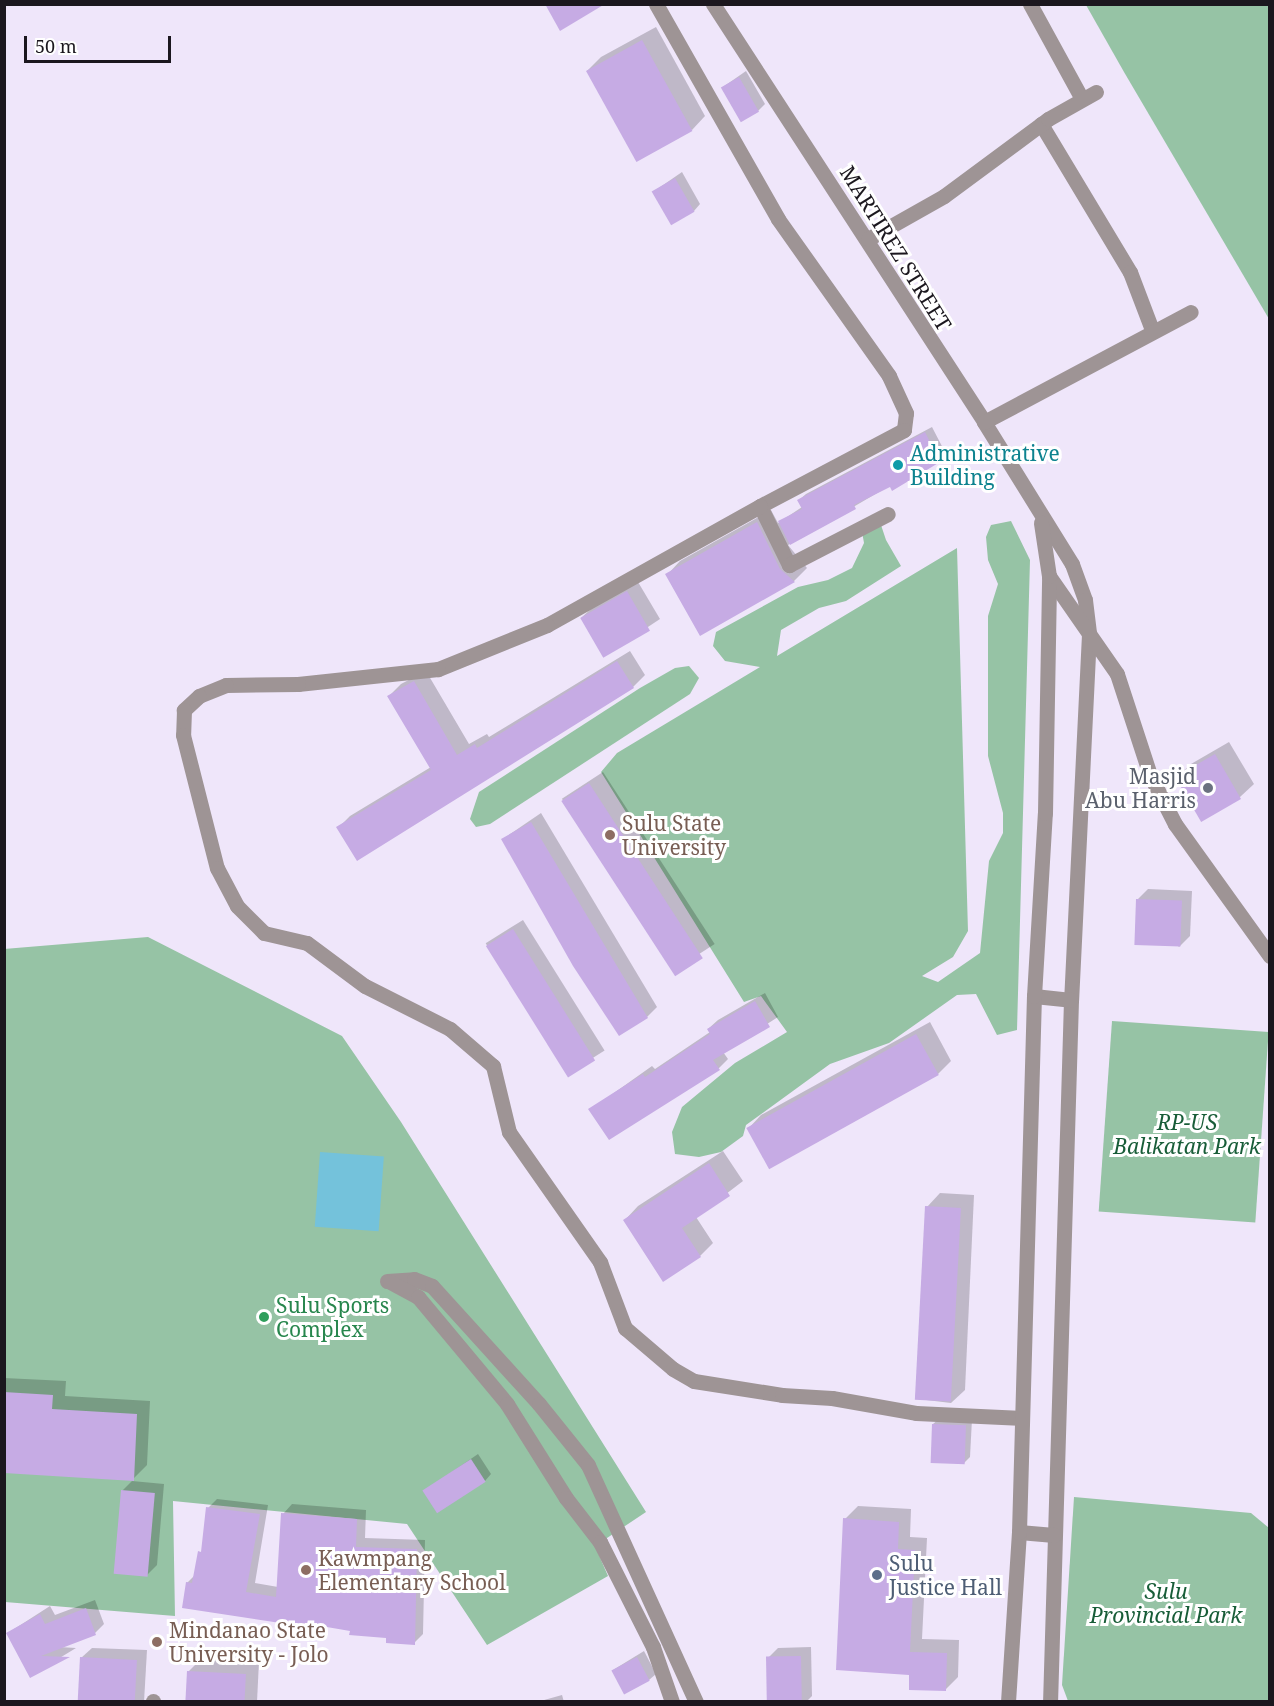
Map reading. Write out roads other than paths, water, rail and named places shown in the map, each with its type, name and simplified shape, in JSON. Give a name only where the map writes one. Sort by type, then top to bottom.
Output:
[{"type":"street","points":[[656,4],[778,219],[889,376],[906,413],[904,430],[547,625],[438,669],[298,684],[226,685],[199,696],[184,710],[183,735],[217,868],[237,906],[264,933],[307,944],[365,986],[450,1029],[493,1066],[509,1132],[600,1262],[625,1328],[673,1369],[694,1381],[782,1395],[832,1398],[916,1413],[1022,1418]]},
{"type":"street","name":"MARTIREZ STREET","points":[[713,4],[868,239],[984,422],[1040,517],[1072,564],[1082,587],[1089,634],[1071,1000],[1050,1701]]},
{"type":"street","points":[[868,239],[944,196],[1041,124],[1089,96],[1030,4]]},
{"type":"street","points":[[1041,124],[1130,272],[1152,330]]},
{"type":"street","points":[[984,422],[1152,330],[1191,312]]},
{"type":"street","points":[[760,507],[789,565],[888,514]]},
{"type":"street","points":[[1008,1701],[1018,1532],[1034,996],[1045,813],[1049,576],[1040,517]]},
{"type":"street","points":[[1049,576],[1117,674],[1150,775],[1175,824],[1269,956]]},
{"type":"street","points":[[1034,996],[1071,1000]]},
{"type":"street","points":[[672,1701],[653,1647],[600,1542],[566,1498],[514,1414],[418,1297],[387,1281],[414,1279],[432,1286],[535,1399],[588,1465],[696,1701]]},
{"type":"street","points":[[514,1414],[535,1399]]},
{"type":"street","points":[[1018,1532],[1054,1535]]},
{"type":"water","points":[[320,1152],[384,1156],[379,1231],[315,1227]]},
{"type":"place","name":"Administrative Building","points":[[898,465]]},
{"type":"place","name":"Masjid Abu Harris","points":[[1208,788]]},
{"type":"place","name":"Sulu State University","points":[[610,835]]},
{"type":"place","name":"Sulu Sports Complex","points":[[264,1317]]},
{"type":"place","name":"Kawmpang Elementary School","points":[[306,1570]]},
{"type":"place","name":"Sulu Justice Hall","points":[[877,1575]]},
{"type":"place","name":"Mindanao State University - Jolo","points":[[157,1642]]},
{"type":"park label","name":"RP-US Balikatan Park","points":[[1187,1134]]},
{"type":"park label","name":"Sulu Provincial Park","points":[[1166,1603]]}]
